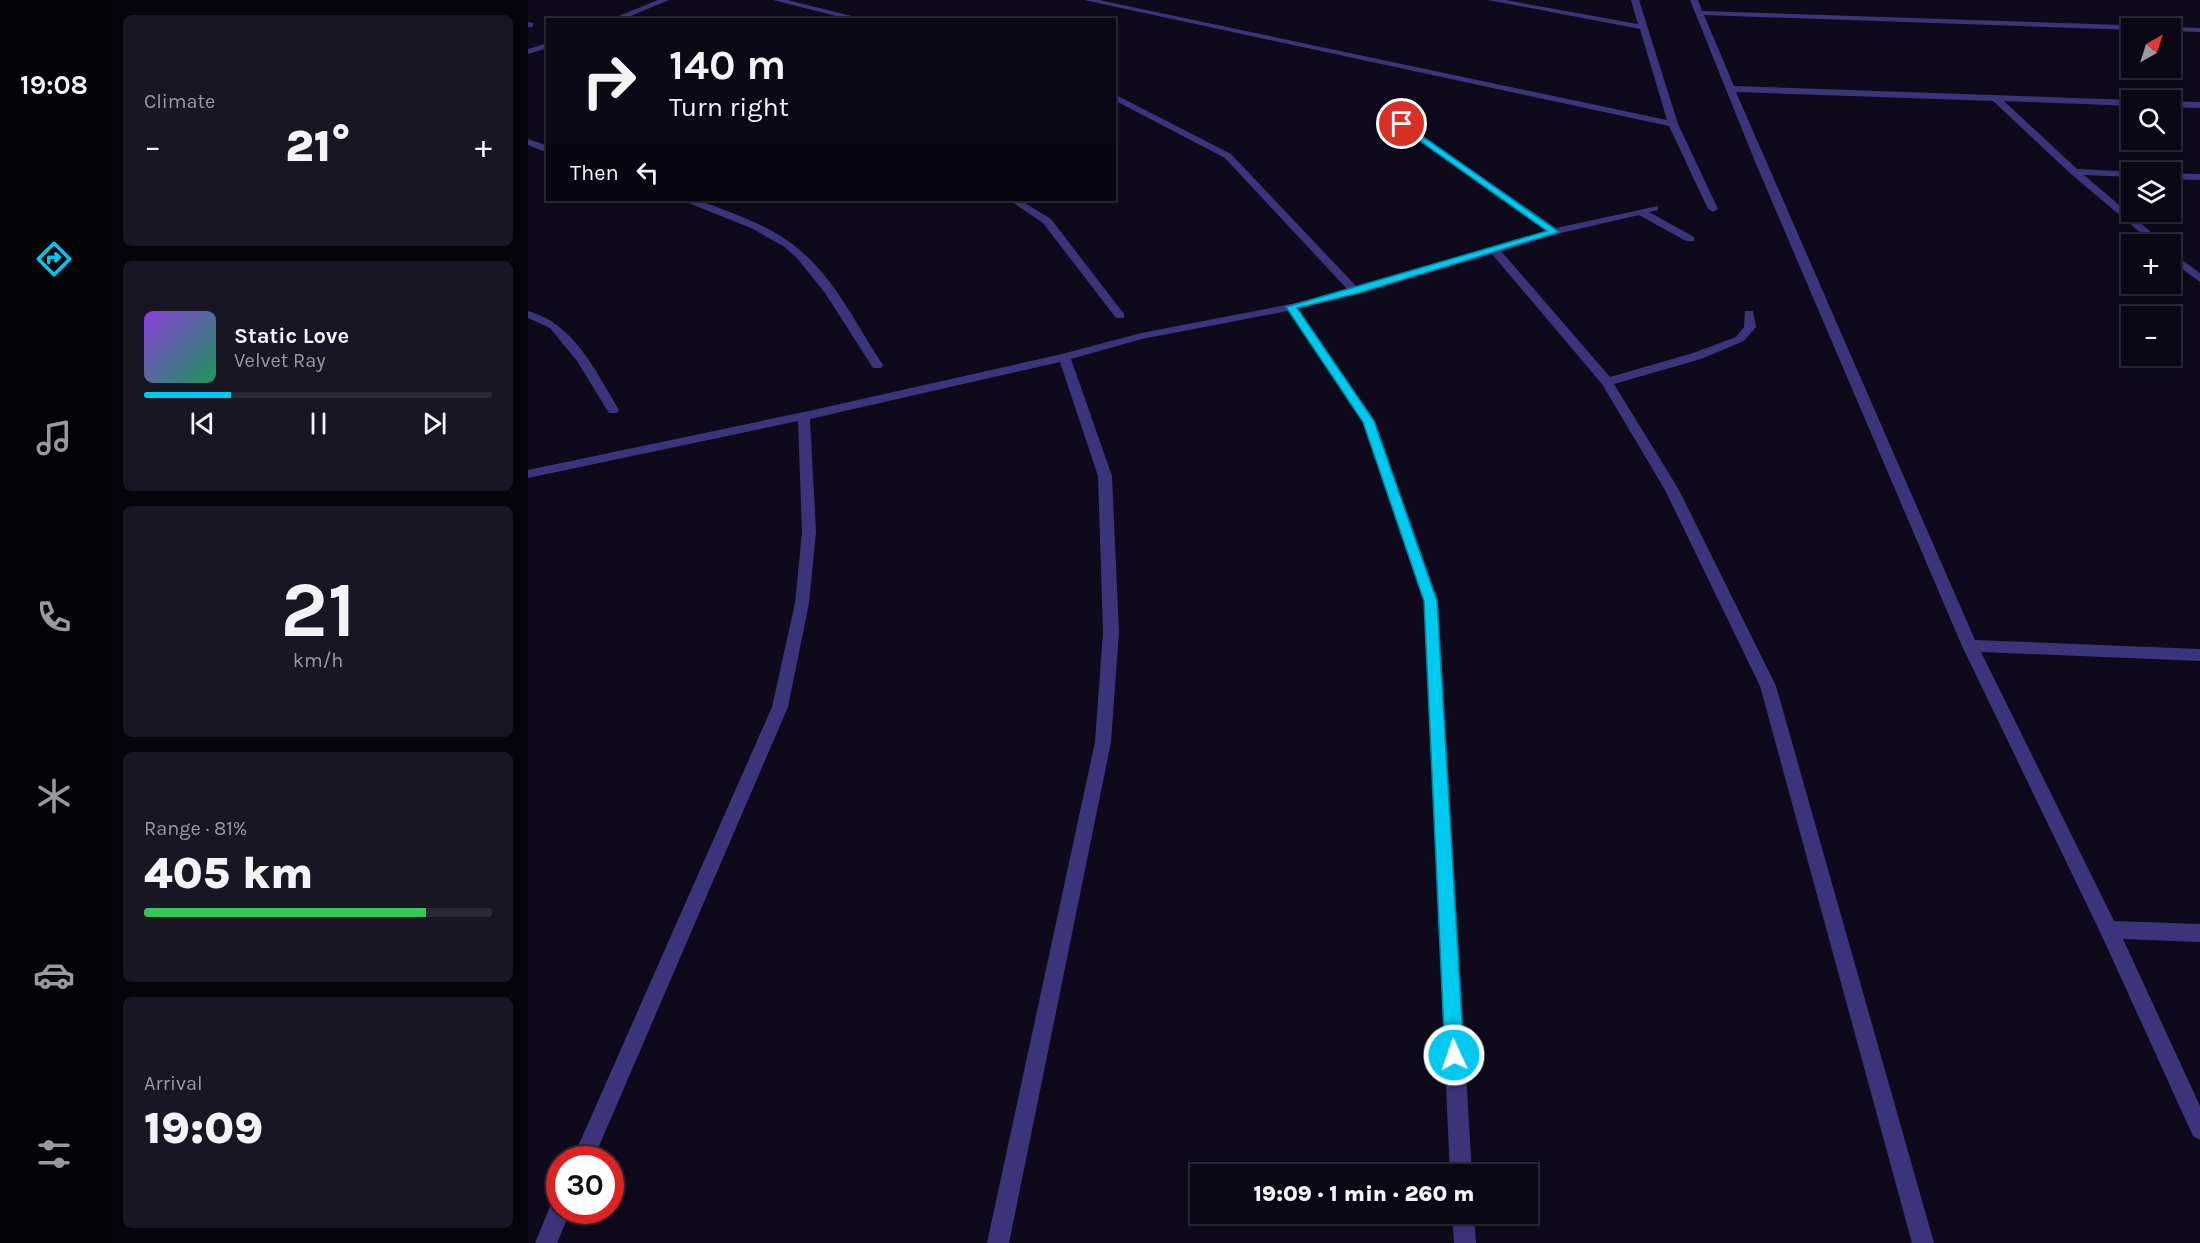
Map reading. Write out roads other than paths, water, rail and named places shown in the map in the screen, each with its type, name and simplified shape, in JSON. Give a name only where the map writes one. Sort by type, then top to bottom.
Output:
[{"type":"street","points":[[618,18],[665,0]]},
{"type":"street","points":[[777,0],[855,18]]},
{"type":"street","points":[[1088,0],[1672,124]]},
{"type":"street","points":[[1492,0],[1644,27]]},
{"type":"street","points":[[1635,0],[1672,124],[1713,209]]},
{"type":"street","points":[[1694,0],[1765,175],[1970,646],[2109,930],[2200,1129]]},
{"type":"street","points":[[1701,13],[2121,27]]},
{"type":"street","points":[[2181,29],[2200,30]]},
{"type":"street","points":[[528,52],[546,46]]},
{"type":"street","points":[[1732,89],[2121,103]]},
{"type":"street","points":[[1116,97],[1228,156],[1355,291]]},
{"type":"street","points":[[1994,98],[2074,172],[2148,234]]},
{"type":"street","points":[[2181,104],[2200,105]]},
{"type":"street","points":[[1402,124],[1554,232]]},
{"type":"street","points":[[528,142],[546,149]]},
{"type":"street","points":[[2074,172],[2121,174]]},
{"type":"street","points":[[2181,176],[2200,177]]},
{"type":"street","points":[[689,201],[748,222],[792,249],[813,268],[877,365]]},
{"type":"street","points":[[1016,201],[1047,221],[1120,316]]},
{"type":"street","points":[[528,474],[804,416],[1064,357],[1141,336],[1291,307],[1355,291],[1554,232],[1654,208]]},
{"type":"street","points":[[1640,211],[1690,239]]},
{"type":"street","points":[[1494,249],[1607,382],[1672,490],[1768,686],[1923,1243]]},
{"type":"street","points":[[2181,261],[2195,271],[2200,279]]},
{"type":"street","points":[[1291,307],[1369,421],[1431,601],[1460,1164]]},
{"type":"street","points":[[1607,382],[1697,356],[1740,339],[1750,327],[1749,313]]},
{"type":"street","points":[[528,314],[554,326],[582,358],[613,410]]},
{"type":"street","points":[[998,1243],[1102,742],[1111,632],[1105,476],[1064,357]]},
{"type":"street","points":[[588,1146],[780,707],[802,603],[809,532],[804,416]]},
{"type":"street","points":[[1970,646],[2200,655]]},
{"type":"street","points":[[2109,930],[2200,933]]},
{"type":"street","points":[[546,1243],[554,1224]]},
{"type":"street","points":[[1464,1224],[1465,1243]]}]
